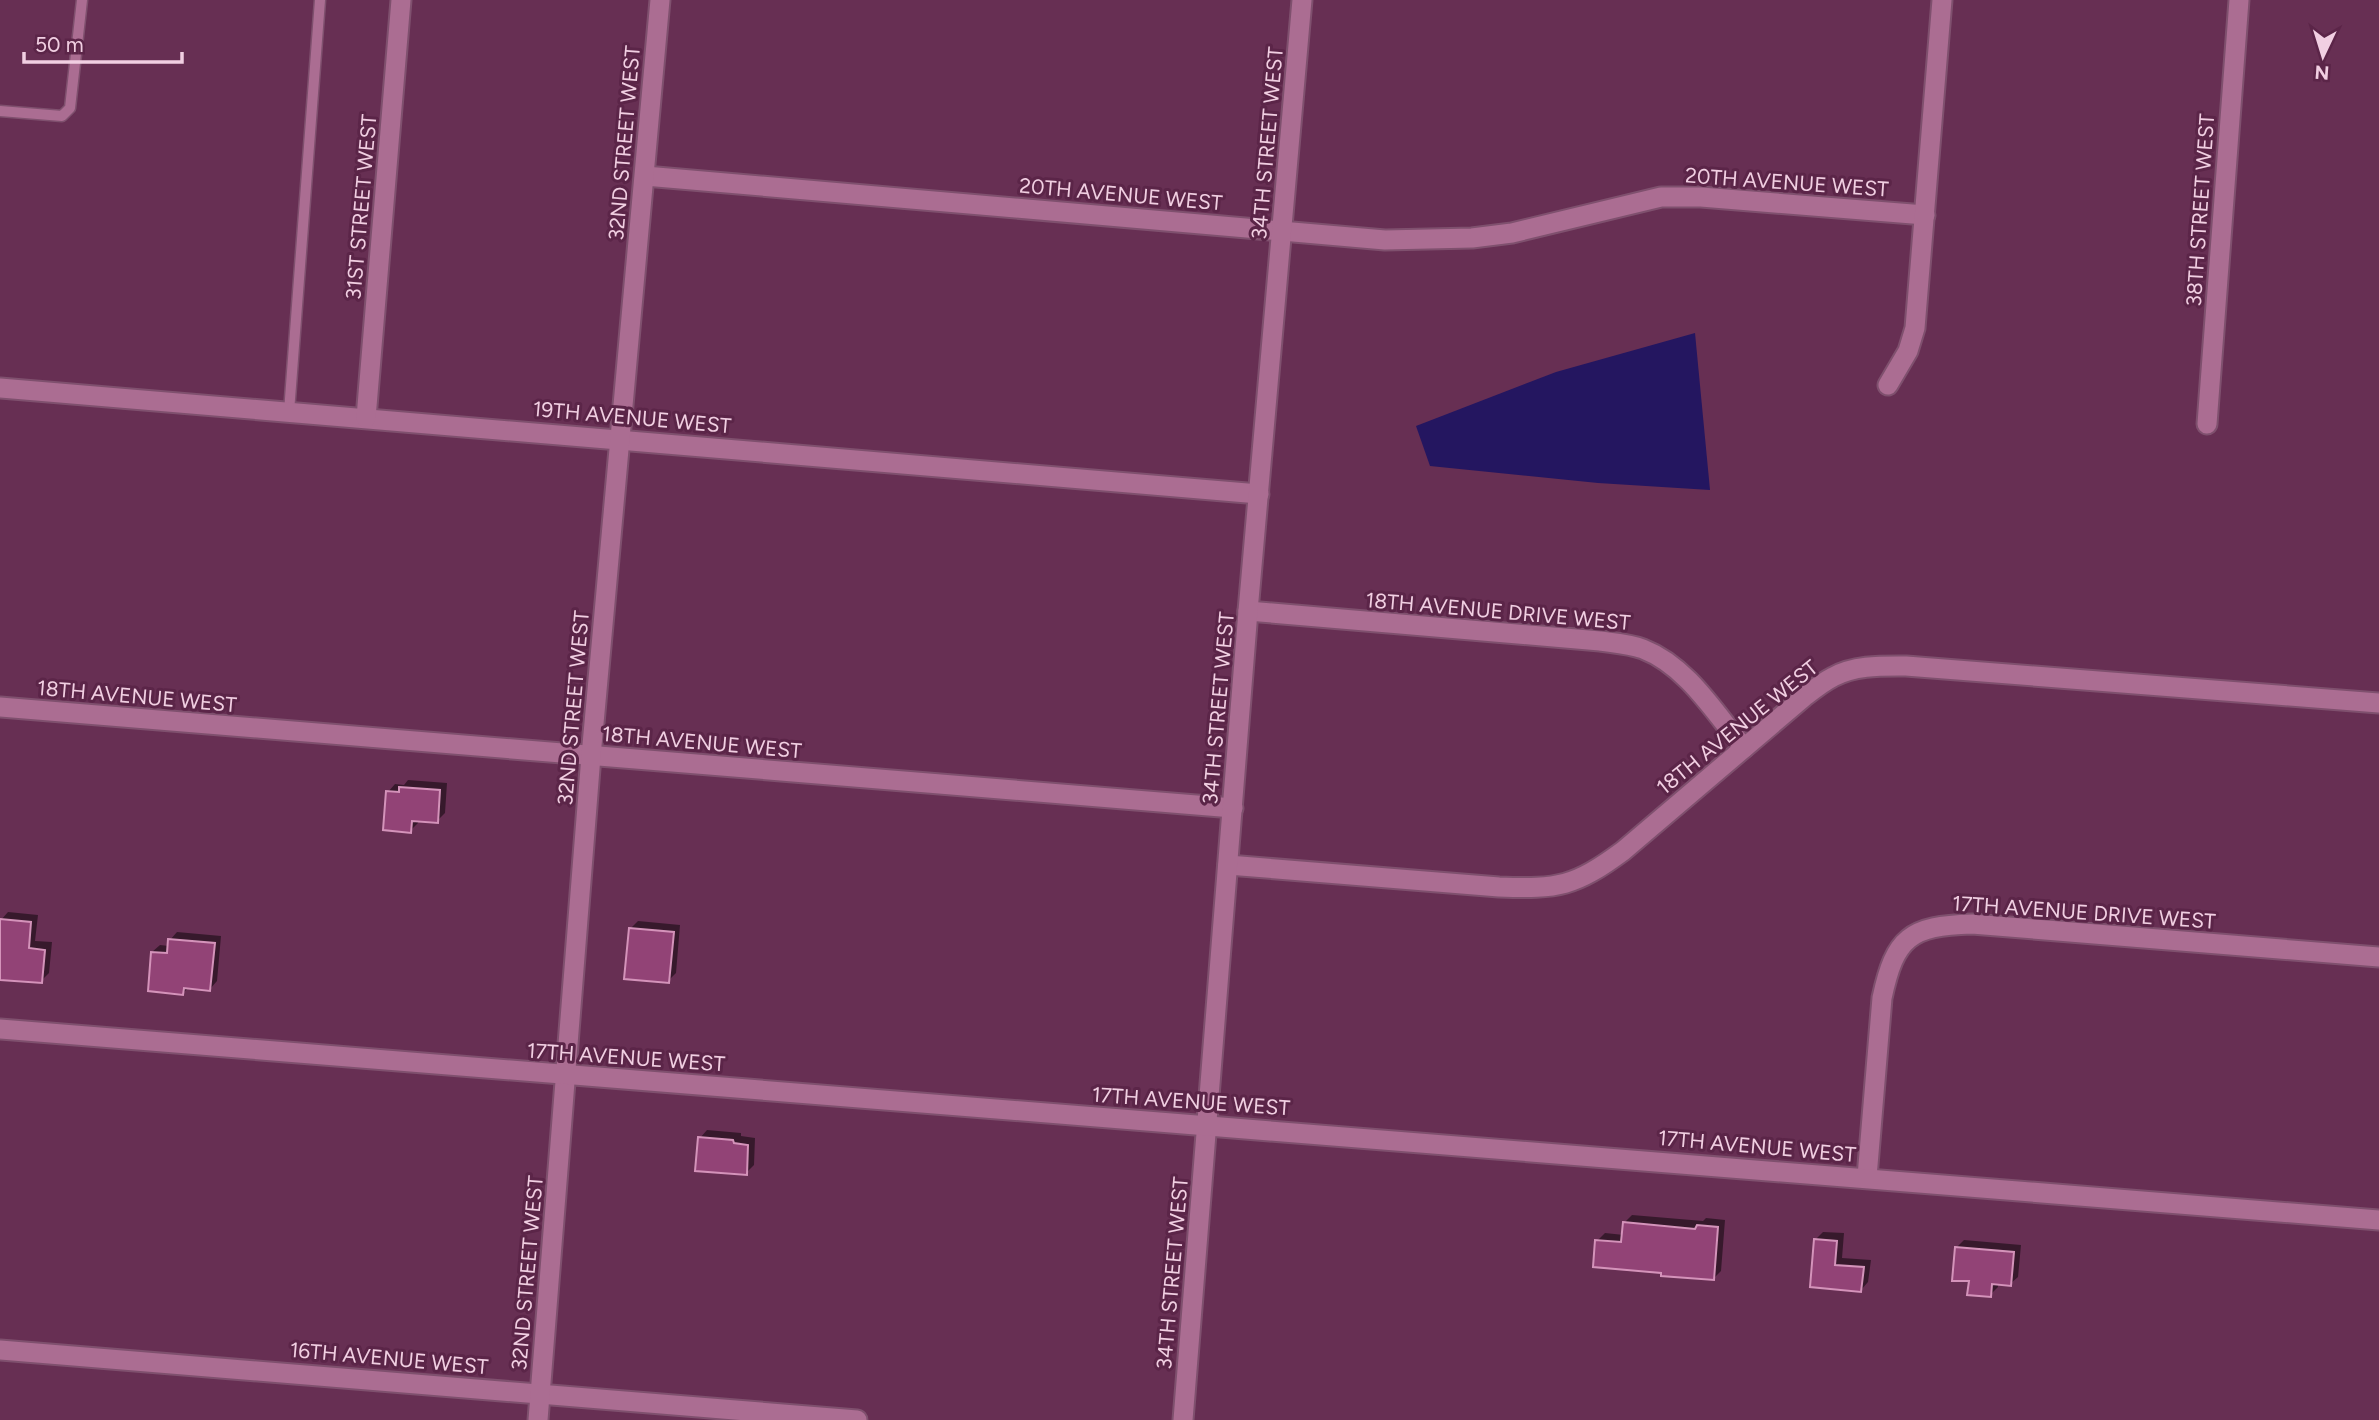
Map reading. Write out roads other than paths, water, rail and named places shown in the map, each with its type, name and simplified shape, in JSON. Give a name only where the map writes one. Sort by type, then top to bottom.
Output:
[{"type":"street","name":"31ST STREET WEST","points":[[366,418],[401,0]]},
{"type":"street","name":"32ND STREET WEST","points":[[538,1420],[591,756],[660,0]]},
{"type":"street","name":"34TH STREET WEST","points":[[1183,1420],[1248,611],[1302,0]]},
{"type":"street","points":[[1888,385],[1908,351],[1915,328],[1942,0]]},
{"type":"street","name":"38TH STREET WEST","points":[[2207,424],[2239,0]]},
{"type":"street","name":"20TH AVENUE WEST","points":[[645,176],[1385,240],[1472,238],[1512,233],[1661,197],[1701,197],[1925,215]]},
{"type":"street","name":"19TH AVENUE WEST","points":[[0,388],[1259,494]]},
{"type":"street","name":"18TH AVENUE DRIVE WEST","points":[[1248,611],[1600,640],[1639,647],[1666,661],[1688,680],[1744,748]]},
{"type":"street","name":"18TH AVENUE WEST","points":[[1228,865],[1499,887],[1537,888],[1564,885],[1592,873],[1623,851],[1832,677],[1852,669],[1906,666],[2379,703]]},
{"type":"street","name":"18TH AVENUE WEST","points":[[0,708],[1233,808]]},
{"type":"street","name":"17TH AVENUE DRIVE WEST","points":[[1867,1177],[1882,998],[1888,970],[1893,957],[1903,944],[1927,928],[1972,924],[2379,957]]},
{"type":"street","name":"17TH AVENUE WEST","points":[[0,1029],[2379,1220]]},
{"type":"street","name":"16TH AVENUE WEST","points":[[0,1350],[857,1420]]},
{"type":"lane","points":[[0,111],[62,116],[70,108],[82,0]]},
{"type":"lane","points":[[289,412],[320,0]]}]
